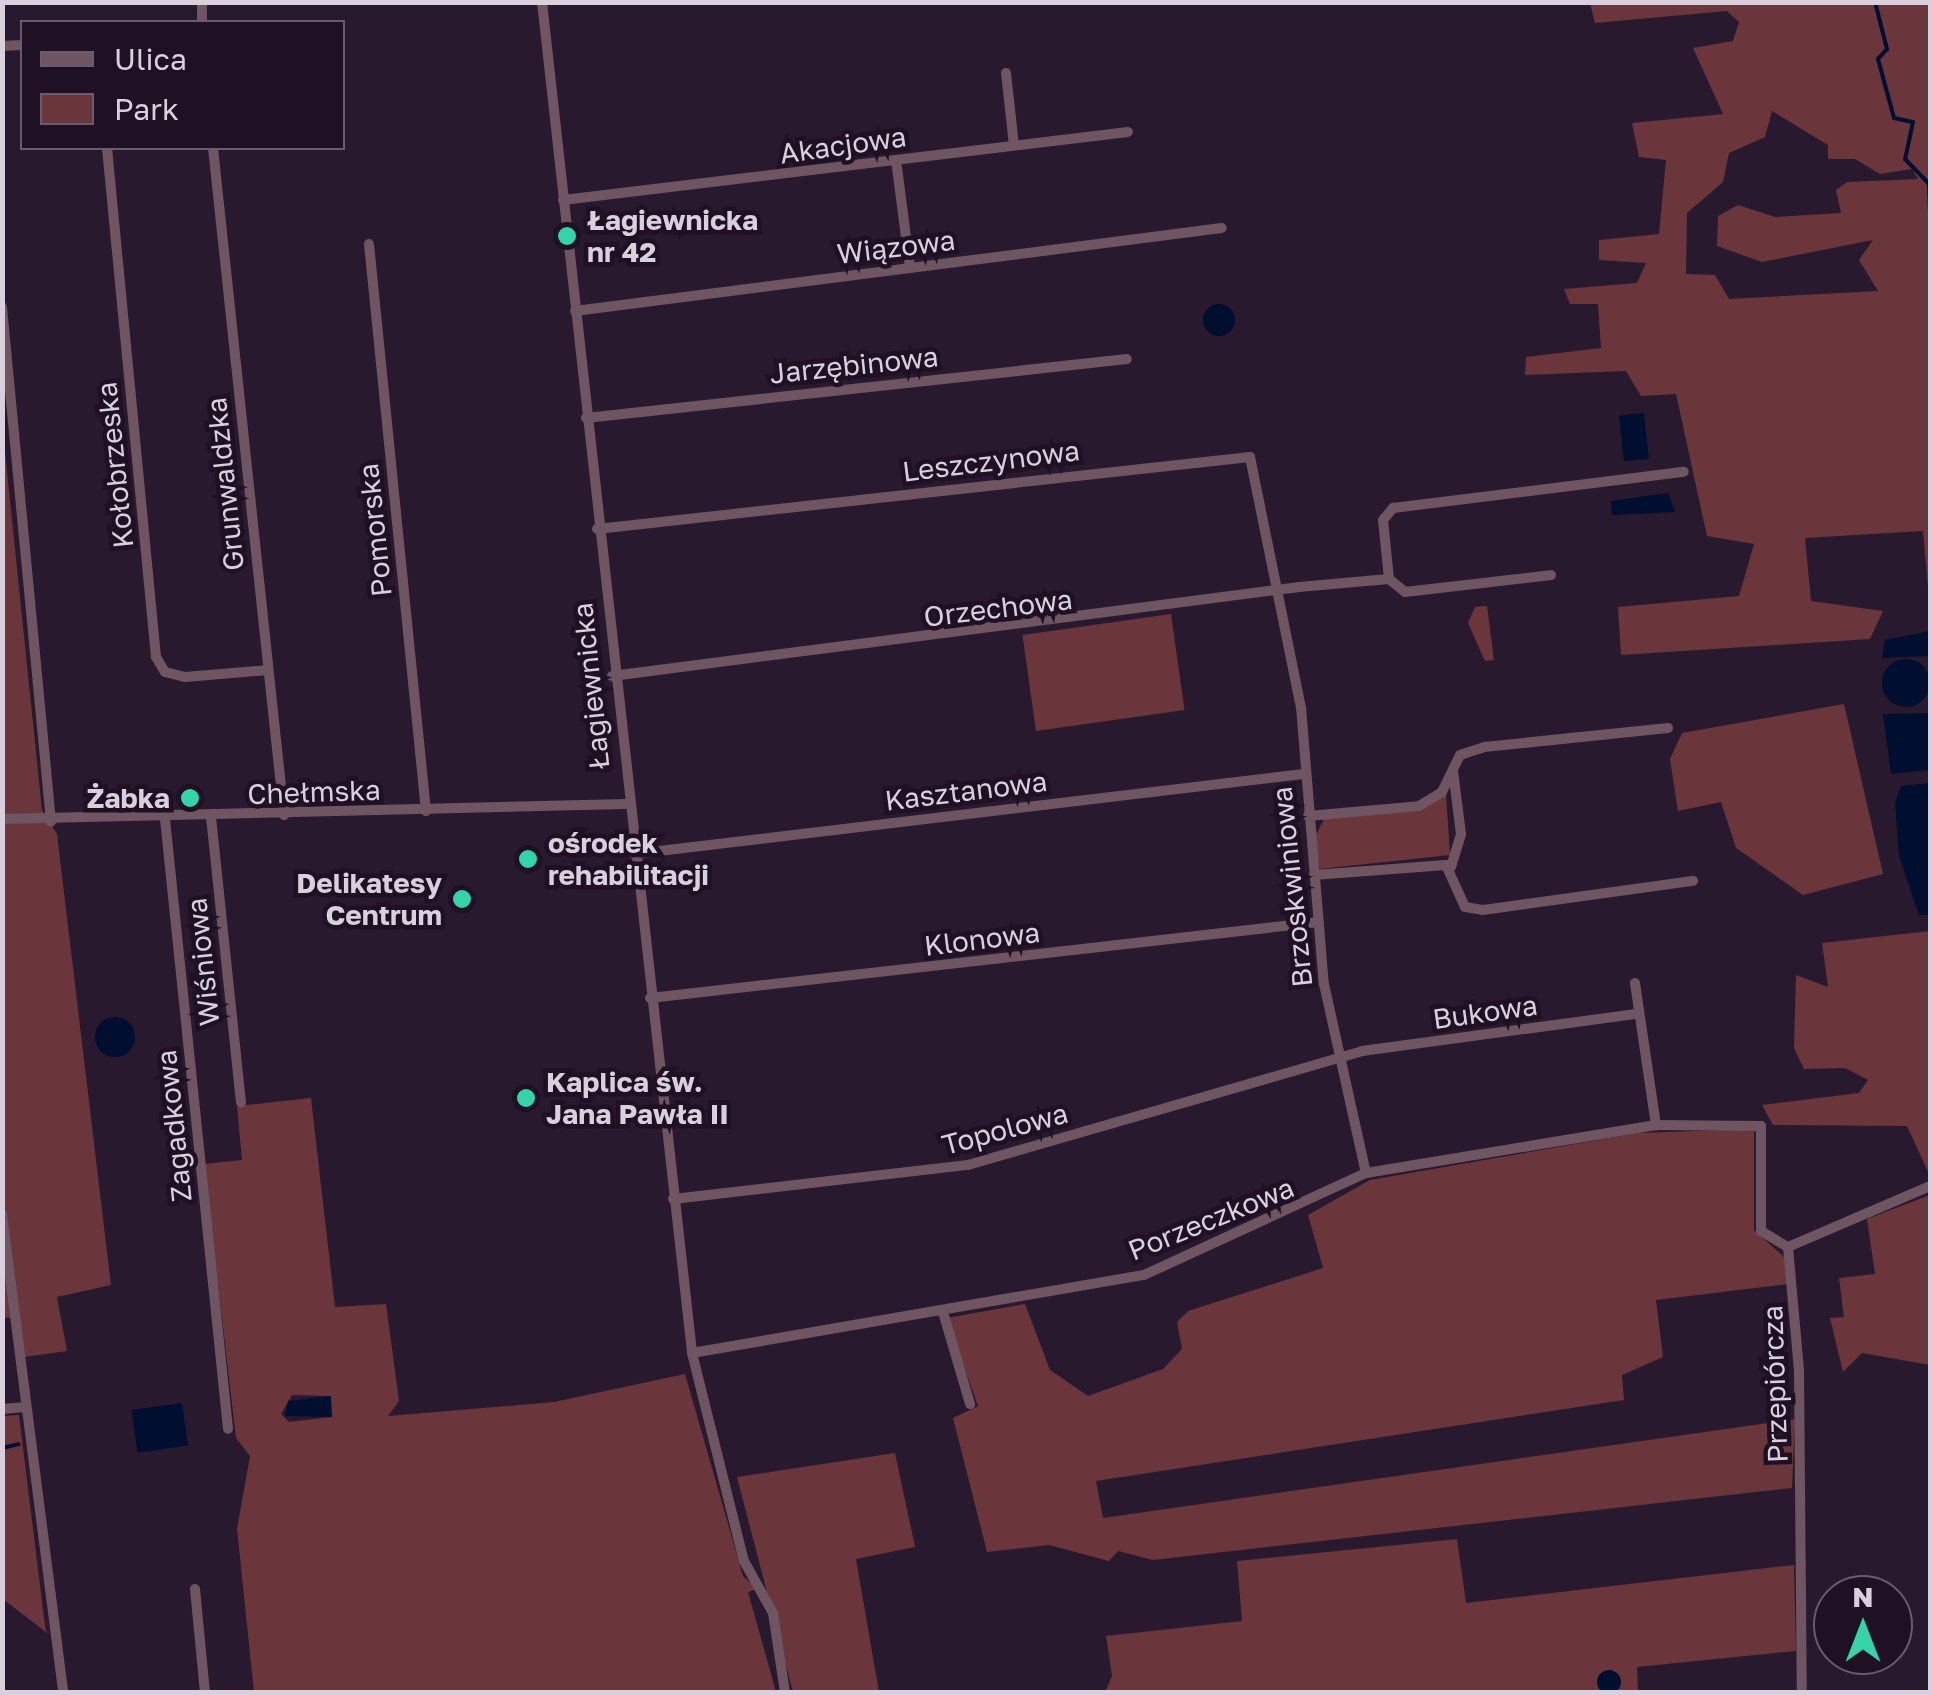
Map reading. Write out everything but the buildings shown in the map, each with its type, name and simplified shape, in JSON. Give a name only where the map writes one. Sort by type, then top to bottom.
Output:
[{"type":"street","name":"Łagiewnicka","points":[[542,2],[626,804],[673,1199],[696,1355],[744,1561],[773,1613],[786,1692]]},
{"type":"street","points":[[1006,73],[1014,145]]},
{"type":"street","name":"Akacjowa","points":[[563,200],[1128,132]]},
{"type":"street","name":"Kołobrzeska","points":[[107,150],[156,657],[165,672],[185,677],[268,670]]},
{"type":"street","name":"Grunwaldzka","points":[[213,150],[284,815]]},
{"type":"street","points":[[896,160],[910,268]]},
{"type":"street","name":"Wiązowa","points":[[575,311],[1222,228]]},
{"type":"street","name":"Pomorska","points":[[370,244],[426,811]]},
{"type":"street","points":[[2,308],[52,822]]},
{"type":"street","name":"Jarzębinowa","points":[[586,418],[1127,359]]},
{"type":"street","name":"Leszczynowa","points":[[597,529],[1240,454],[1252,461],[1276,594]]},
{"type":"street","points":[[1389,579],[1383,520],[1393,508],[1684,472]]},
{"type":"street","name":"Orzechowa","points":[[612,676],[1389,579],[1405,592],[1551,576]]},
{"type":"street","name":"Brzoskwiniowa","points":[[1276,594],[1298,689],[1318,922],[1339,1058],[1366,1173]]},
{"type":"street","points":[[1308,816],[1419,806],[1452,770],[1460,755],[1484,748],[1668,728]]},
{"type":"street","points":[[1452,770],[1461,834],[1451,867],[1470,910],[1693,881]]},
{"type":"street","name":"Kasztanowa","points":[[634,854],[1303,774]]},
{"type":"street","name":"Chełmska","points":[[2,819],[52,822],[626,804]]},
{"type":"street","name":"Wiśniowa","points":[[211,817],[241,1102]]},
{"type":"street","name":"Zagadkowa","points":[[165,819],[228,1428]]},
{"type":"street","points":[[1314,875],[1451,867]]},
{"type":"street","name":"Klonowa","points":[[650,998],[1318,922]]},
{"type":"street","points":[[1636,983],[1637,1014],[1656,1125]]},
{"type":"street","name":"Bukowa","points":[[1339,1058],[1637,1014]]},
{"type":"street","name":"Topolowa","points":[[673,1199],[997,1160],[1339,1058]]},
{"type":"street","name":"Porzeczkowa","points":[[696,1355],[1144,1275],[1366,1173],[1656,1125],[1733,1120],[1765,1132],[1759,1223],[1770,1244],[1788,1247]]},
{"type":"street","points":[[1788,1247],[1929,1187]]},
{"type":"street","points":[[2,1214],[32,1479],[63,1692]]},
{"type":"street","name":"Przepiórcza","points":[[1788,1247],[1800,1371],[1802,1692]]},
{"type":"street","points":[[943,1312],[970,1404]]},
{"type":"street","points":[[2,1409],[23,1407]]},
{"type":"street","points":[[195,1589],[205,1692]]},
{"type":"green space","points":[[1590,3],[1930,3],[1930,609],[1923,531],[1805,538],[1811,601],[1883,611],[1870,639],[1621,655],[1618,607],[1739,596],[1754,544],[1707,536],[1676,394],[1641,396],[1626,371],[1525,375],[1526,357],[1601,348],[1598,304],[1570,304],[1564,289],[1637,283],[1646,263],[1599,260],[1599,240],[1659,234],[1666,160],[1639,157],[1632,123],[1723,114],[1693,48],[1733,41],[1739,22],[1727,11],[1595,23]],"holes":[[[1772,111],[1828,145],[1828,159],[1855,159],[1880,174],[1912,169],[1918,179],[1847,182],[1836,190],[1841,213],[1775,217],[1738,205],[1718,216],[1717,246],[1762,262],[1873,240],[1859,260],[1878,291],[1729,299],[1715,275],[1686,274],[1687,213],[1723,182],[1729,153],[1765,137]]]},
{"type":"green space","points":[[2,423],[42,810],[57,834],[111,1285],[57,1297],[67,1351],[24,1357],[20,1320],[2,1317]]},
{"type":"green space","points":[[1487,606],[1494,660],[1485,661],[1468,623],[1475,607]]},
{"type":"green space","points":[[1171,614],[1184,710],[1036,731],[1022,635]]},
{"type":"green space","points":[[1844,704],[1883,874],[1803,895],[1736,848],[1721,802],[1678,811],[1670,759],[1682,733]]},
{"type":"green space","points":[[1446,794],[1450,855],[1320,869],[1314,839],[1325,817],[1415,810]]},
{"type":"green space","points":[[1930,931],[1930,1176],[1907,1126],[1773,1125],[1762,1105],[1859,1093],[1868,1080],[1845,1068],[1804,1069],[1794,1048],[1796,975],[1828,987],[1822,943]]},
{"type":"green space","points":[[311,1098],[335,1307],[386,1304],[399,1401],[388,1416],[554,1402],[685,1374],[743,1576],[757,1589],[748,1592],[776,1692],[254,1692],[237,1529],[250,1456],[236,1438],[204,1164],[242,1160],[237,1106]],"holes":[[[292,1395],[330,1396],[331,1417],[289,1422],[281,1414]]]},
{"type":"green space","points":[[1754,1129],[1754,1230],[1784,1257],[1789,1284],[1656,1300],[1663,1357],[1622,1375],[1624,1400],[1096,1481],[1103,1518],[1795,1419],[1792,1488],[1153,1560],[1118,1551],[1109,1561],[1049,1545],[987,1552],[953,1418],[978,1406],[947,1318],[1025,1304],[1050,1370],[1088,1396],[1163,1369],[1182,1349],[1177,1322],[1188,1311],[1323,1268],[1308,1215],[1370,1180],[1638,1133]]},
{"type":"green space","points":[[1930,1195],[1930,1365],[1862,1353],[1843,1372],[1830,1318],[1844,1317],[1839,1278],[1875,1274],[1867,1219]]},
{"type":"green space","points":[[19,1415],[47,1633],[3,1599],[3,1416]]},
{"type":"green space","points":[[895,1453],[915,1547],[856,1559],[879,1692],[793,1692],[737,1477]]},
{"type":"green space","points":[[1457,1539],[1466,1603],[1794,1565],[1796,1651],[1637,1667],[1638,1692],[1105,1692],[1112,1676],[1106,1636],[1242,1621],[1237,1561]]},
{"type":"water","points":[[1219,304],[1230,309],[1235,320],[1230,331],[1219,336],[1208,331],[1203,320],[1208,309]]},
{"type":"water","points":[[1644,413],[1649,459],[1624,461],[1619,416]]},
{"type":"water","points":[[1668,493],[1675,512],[1612,515],[1611,501]]},
{"type":"water","points":[[1930,631],[1930,656],[1882,658],[1885,640]]},
{"type":"water","points":[[1906,659],[1923,666],[1930,683],[1923,700],[1906,707],[1889,700],[1882,683],[1889,666]]},
{"type":"water","points":[[1930,713],[1930,770],[1891,774],[1883,714]]},
{"type":"water","points":[[1930,783],[1930,915],[1919,915],[1899,856],[1895,803],[1901,786]]},
{"type":"water","points":[[115,1017],[129,1023],[135,1037],[129,1051],[115,1057],[101,1051],[95,1037],[101,1023]]},
{"type":"water","points":[[331,1396],[332,1417],[285,1416],[288,1401]]},
{"type":"water","points":[[182,1403],[188,1446],[137,1453],[131,1410]]},
{"type":"water","points":[[1604,1670],[1614,1670],[1621,1682],[1614,1694],[1604,1694],[1597,1687],[1597,1677]]},
{"type":"waterway","points":[[1875,2],[1887,49],[1878,59],[1894,118],[1913,122],[1905,159],[1929,184],[1930,219]]},
{"type":"waterway","points":[[1930,1069],[1930,1146]]},
{"type":"waterway","points":[[2,1448],[19,1444]]},
{"type":"place","name":"Łagiewnicka nr 42","points":[[567,236]]},
{"type":"place","name":"Żabka","points":[[190,798]]},
{"type":"place","name":"ośrodek rehabilitacji","points":[[528,859]]},
{"type":"place","name":"Delikatesy Centrum","points":[[462,899]]},
{"type":"place","name":"Kaplica św. Jana Pawła II","points":[[526,1098]]}]
